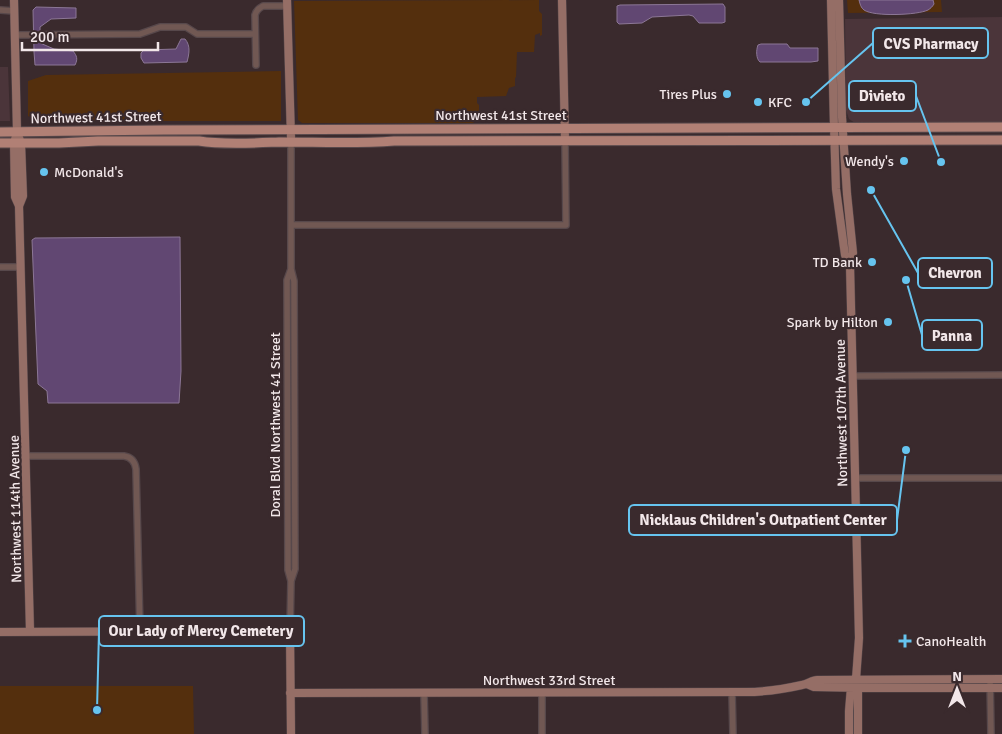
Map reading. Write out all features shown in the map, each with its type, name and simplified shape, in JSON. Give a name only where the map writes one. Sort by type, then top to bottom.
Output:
[{"type":"main road","name":"Northwest 41st Street","points":[[0,144],[98,141],[199,141],[212,143],[291,137],[565,128],[1002,127]]},
{"type":"main road","name":"Northwest 41st Street","points":[[0,132],[164,130],[380,142],[1002,140]]},
{"type":"main road","points":[[98,141],[110,131]]},
{"type":"street","name":"Northwest 114th Avenue","points":[[14,0],[17,132],[23,196],[20,206],[30,632]]},
{"type":"street","points":[[291,225],[566,225],[562,0]]},
{"type":"street","name":"Northwest 107th Avenue","points":[[831,0],[838,127],[844,140],[847,194],[853,245],[850,265],[860,638],[855,685],[849,713],[850,734]]},
{"type":"street","name":"Northwest 107th Avenue","points":[[839,0],[838,127],[834,140],[836,189],[845,254],[850,265]]},
{"type":"street","points":[[256,65],[256,14],[264,6],[287,3],[291,137]]},
{"type":"street","points":[[2,11],[14,11]]},
{"type":"street","points":[[15,36],[140,34],[160,27],[186,27],[197,34],[255,34]]},
{"type":"street","name":"Doral Blvd Northwest 41 Street","points":[[290,631],[287,280],[291,269],[291,137]]},
{"type":"street","points":[[0,267],[21,267]]},
{"type":"street","points":[[853,376],[1002,375]]},
{"type":"street","points":[[26,456],[124,456],[130,458],[134,464],[136,469],[140,631]]},
{"type":"street","points":[[855,478],[1002,478]]},
{"type":"street","points":[[0,632],[290,631],[291,734]]},
{"type":"street","points":[[990,679],[991,734]]},
{"type":"street","name":"Northwest 33rd Street","points":[[290,693],[732,692],[774,691],[807,684],[814,687],[1002,679]]},
{"type":"street","name":"Northwest 107th Avenue","points":[[855,685],[858,734]]},
{"type":"street","name":"Northwest 33rd Street","points":[[855,685],[1002,688]]},
{"type":"street","points":[[732,692],[732,734]]},
{"type":"street","points":[[424,693],[424,734]]},
{"type":"street","points":[[542,693],[542,734]]},
{"type":"shaded area","points":[[539,0],[539,11],[542,14],[542,35],[540,36],[540,33],[535,35],[534,52],[517,52],[515,86],[509,88],[506,96],[477,97],[479,118],[473,123],[302,123],[298,120],[294,1]]},
{"type":"shaded area","points":[[847,0],[941,0],[942,12],[848,13]]},
{"type":"shaded area","points":[[859,0],[933,0],[934,4],[923,12],[877,14],[864,10]]},
{"type":"shaded area","points":[[723,4],[725,7],[725,22],[722,23],[699,23],[693,16],[689,15],[652,17],[642,23],[619,24],[617,22],[617,6],[620,5]]},
{"type":"shaded area","points":[[36,7],[76,8],[76,18],[51,19],[40,27],[40,43],[54,49],[73,51],[77,58],[75,65],[35,65],[33,10]]},
{"type":"shaded area","points":[[1002,17],[1002,122],[855,123],[849,119],[846,110],[845,19]]},
{"type":"shaded area","points":[[181,39],[185,39],[189,47],[187,62],[144,63],[141,58],[141,53],[144,50],[176,49]]},
{"type":"shaded area","points":[[787,44],[790,48],[818,48],[818,61],[760,62],[757,52],[758,45]]},
{"type":"shaded area","points":[[0,67],[8,67],[10,121],[0,121]]},
{"type":"shaded area","points":[[281,71],[281,121],[37,121],[28,116],[28,81],[46,75]]},
{"type":"shaded area","points":[[180,237],[181,371],[179,403],[48,403],[47,391],[38,384],[32,240],[35,238]]},
{"type":"shaded area","points":[[0,686],[193,686],[194,734],[0,734]]},
{"type":"place","name":"Tires Plus","points":[[727,94]]},
{"type":"place","name":"KFC","points":[[758,102]]},
{"type":"place","name":"CVS Pharmacy","points":[[806,102]]},
{"type":"place","name":"Wendy's","points":[[904,161]]},
{"type":"place","name":"Divieto","points":[[941,162]]},
{"type":"place","name":"McDonald's","points":[[44,172]]},
{"type":"place","name":"Chevron","points":[[871,190]]},
{"type":"place","name":"TD Bank","points":[[872,262]]},
{"type":"place","name":"Panna","points":[[906,280]]},
{"type":"place","name":"Spark by Hilton","points":[[888,322]]},
{"type":"place","name":"Nicklaus Children's Outpatient Center","points":[[906,450]]},
{"type":"place","name":"CanoHealth","points":[[905,641]]},
{"type":"place","name":"Our Lady of Mercy Cemetery","points":[[97,710]]}]
